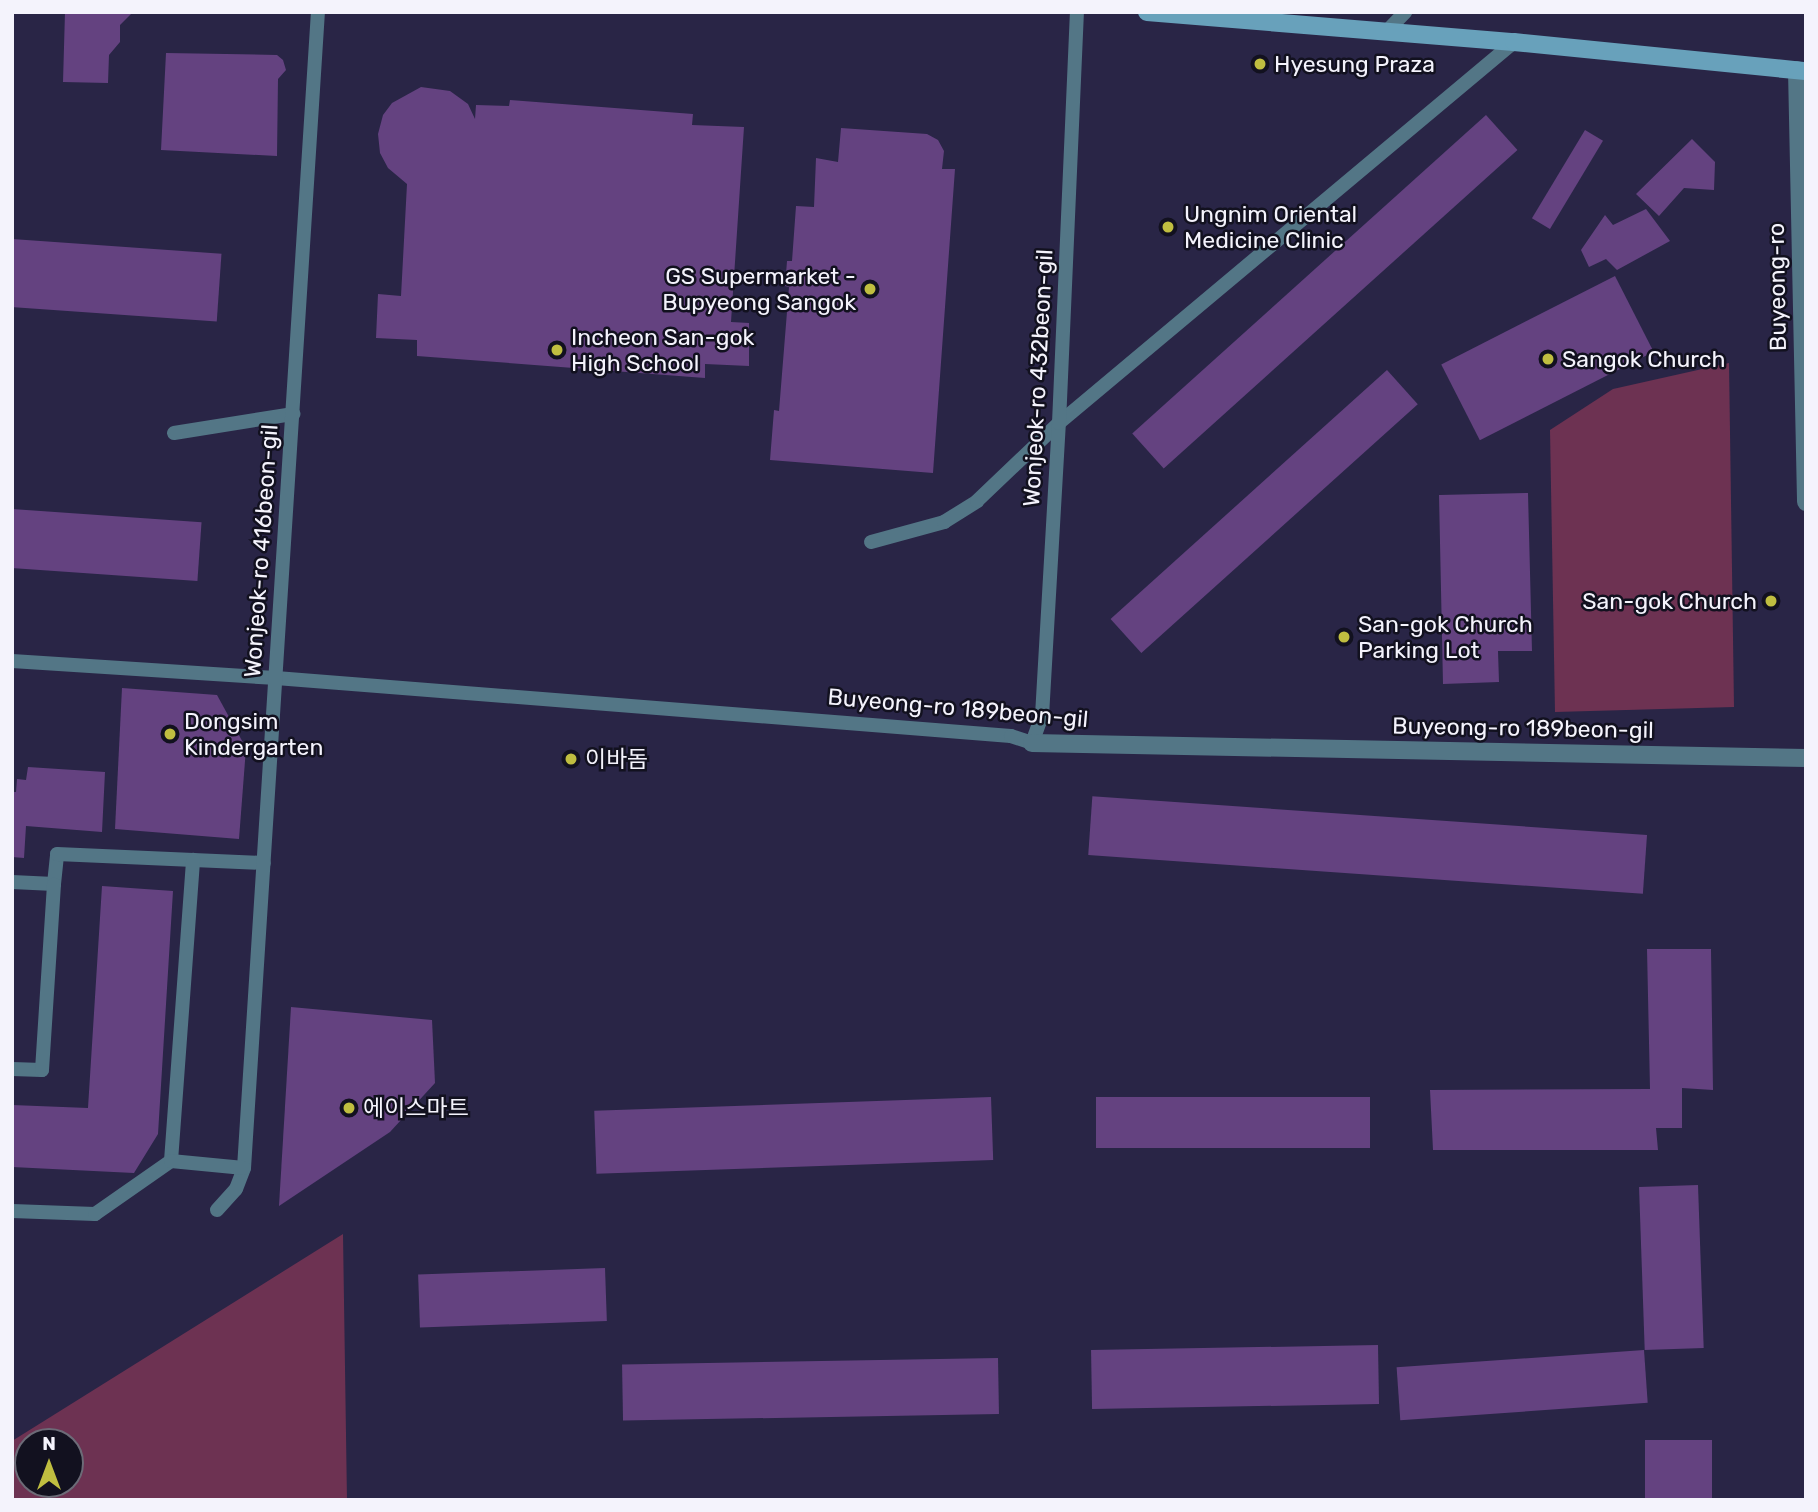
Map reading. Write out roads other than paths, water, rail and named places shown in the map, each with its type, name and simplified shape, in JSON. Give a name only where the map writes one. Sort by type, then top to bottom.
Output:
[{"type":"main road","points":[[1147,12],[1514,42],[1801,71]]},
{"type":"street","name":"Buyeong-ro","points":[[1801,71],[1806,502]]},
{"type":"street","name":"Buyeong-ro 189beon-gil","points":[[1032,743],[1806,758]]},
{"type":"lane","name":"Wonjeok-ro 416beon-gil","points":[[217,1210],[236,1189],[244,1168],[318,12]]},
{"type":"lane","name":"Wonjeok-ro 432beon-gil","points":[[1032,743],[1042,716],[1059,423],[1077,12]]},
{"type":"lane","points":[[1386,32],[1405,12]]},
{"type":"lane","points":[[871,542],[944,522],[977,501],[1059,423],[1514,42]]},
{"type":"lane","points":[[174,433],[293,414]]},
{"type":"lane","name":"Buyeong-ro 189beon-gil","points":[[12,661],[276,678],[1011,736],[1032,743]]},
{"type":"lane","points":[[12,1069],[43,1070],[57,853],[264,863]]},
{"type":"lane","points":[[171,1161],[193,860]]},
{"type":"lane","points":[[12,882],[54,884]]},
{"type":"lane","points":[[12,1211],[95,1214],[171,1161],[244,1168]]},
{"type":"place","name":"Hyesung Praza","points":[[1260,64]]},
{"type":"place","name":"Ungnim Oriental Medicine Clinic","points":[[1168,227]]},
{"type":"place","name":"GS Supermarket - Bupyeong Sangok","points":[[870,289]]},
{"type":"place","name":"Incheon San-gok High School","points":[[557,350]]},
{"type":"place","name":"Sangok Church","points":[[1548,359]]},
{"type":"place","name":"San-gok Church","points":[[1771,601]]},
{"type":"place","name":"San-gok Church Parking Lot","points":[[1344,637]]},
{"type":"place","name":"Dongsim Kindergarten","points":[[170,734]]},
{"type":"place","name":"이바돔","points":[[571,759]]},
{"type":"place","name":"에이스마트","points":[[349,1108]]}]
